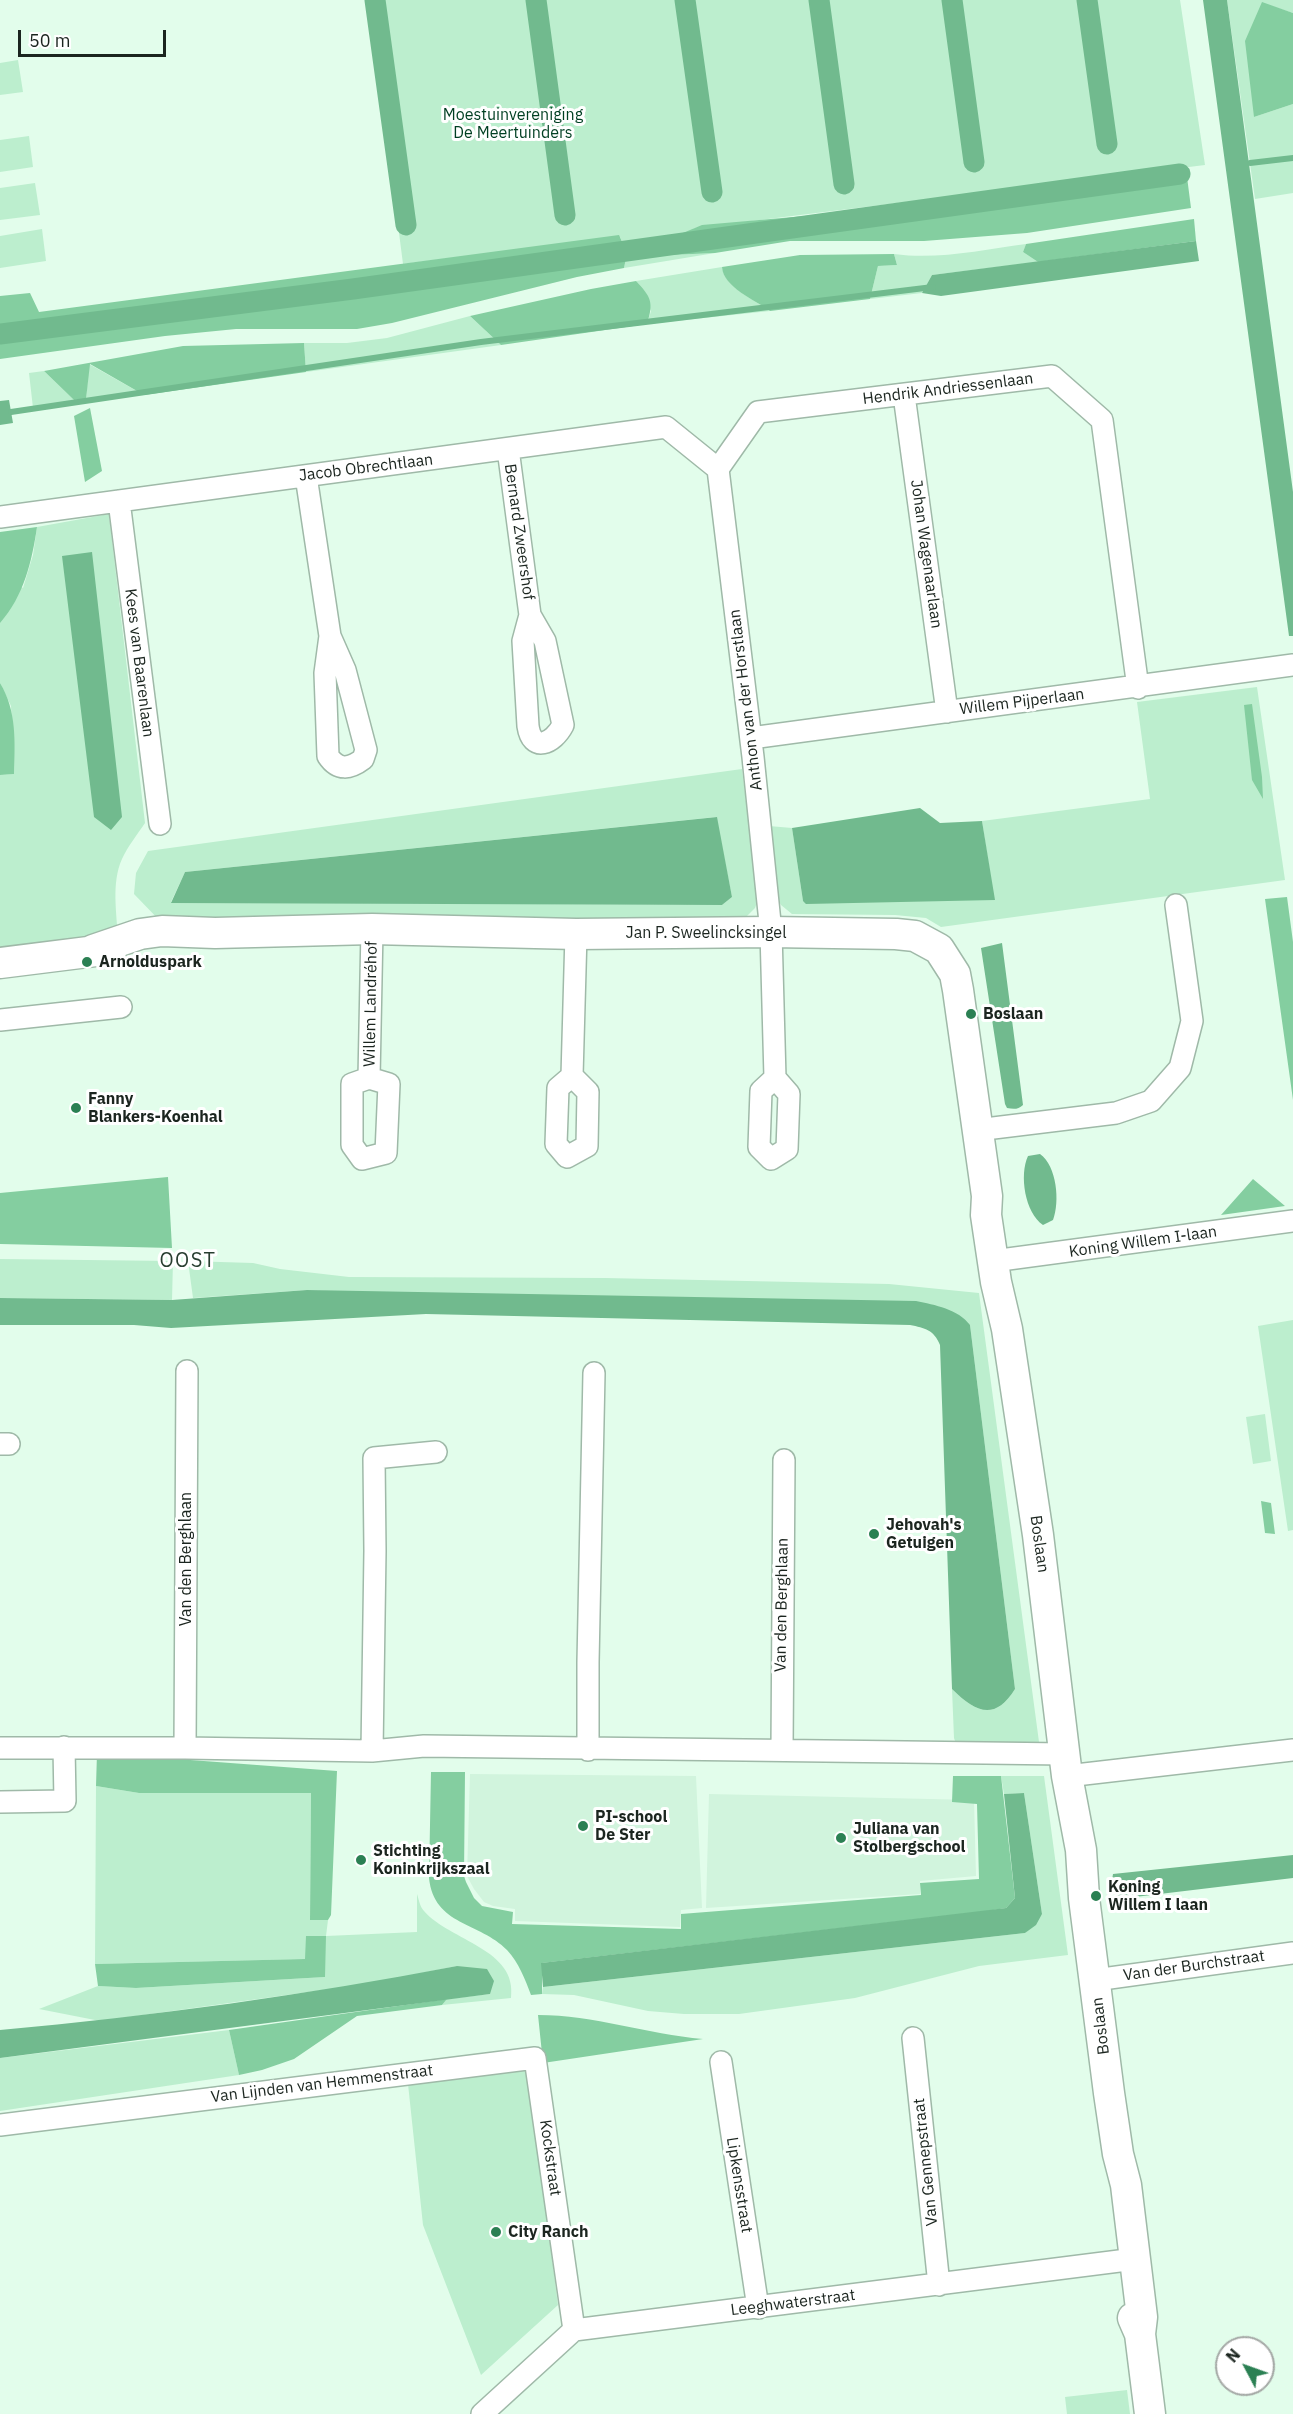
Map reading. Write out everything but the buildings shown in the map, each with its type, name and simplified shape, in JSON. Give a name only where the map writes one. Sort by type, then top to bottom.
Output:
[{"type":"street","name":"Hendrik Andriessenlaan","points":[[718,468],[758,412],[1052,376],[1102,420],[1138,688]]},
{"type":"street","name":"Johan Wagenaarlaan","points":[[904,395],[947,712]]},
{"type":"street","name":"Jacob Obrechtlaan","points":[[0,518],[666,427],[718,468]]},
{"type":"street","name":"Bernard Zweershof","points":[[508,449],[530,615],[545,641],[563,725],[555,738],[543,743],[537,742],[529,732],[528,726],[523,641],[530,615]]},
{"type":"street","name":"Anthon van der Horstlaan","points":[[718,468],[751,738],[771,932],[775,1078]]},
{"type":"street","points":[[306,476],[330,636],[345,670],[366,750],[363,759],[347,768],[338,767],[328,756],[325,673],[330,636]]},
{"type":"street","name":"Kees van Baarenlaan","points":[[119,501],[160,824]]},
{"type":"street","name":"Willem Pijperlaan","points":[[751,738],[1138,688],[1293,665]]},
{"type":"street","points":[[977,1130],[1116,1113],[1151,1101],[1180,1068],[1192,1021],[1176,904]]},
{"type":"street","name":"Jan P. Sweelincksingel","points":[[0,963],[93,950],[156,947],[215,933],[372,929],[576,934],[771,932],[915,936],[939,949],[955,974],[987,1197],[996,1212],[999,1260]]},
{"type":"street","name":"Willem Landréhof","points":[[369,1078],[372,929]]},
{"type":"street","points":[[572,1076],[576,934]]},
{"type":"street","points":[[0,1020],[121,1007]]},
{"type":"street","name":"Koning Willem I-laan","points":[[999,1260],[1293,1221]]},
{"type":"street","name":"Boslaan","points":[[999,1260],[1009,1292],[1009,1304],[1004,1313],[1038,1535],[1066,1765],[1064,1808],[1070,1852],[1084,1898],[1118,2154],[1116,2185],[1130,2260],[1133,2317],[1140,2334],[1150,2414]]},
{"type":"street","name":"Van den Berghlaan","points":[[184,1748],[186,1371]]},
{"type":"street","points":[[588,1750],[594,1373]]},
{"type":"street","points":[[372,1751],[374,1458],[436,1452]]},
{"type":"street","name":"Van den Berghlaan","points":[[782,1749],[784,1460]]},
{"type":"street","points":[[0,1748],[372,1751],[424,1746],[588,1750],[782,1749],[1066,1765],[1293,1750]]},
{"type":"street","points":[[0,1802],[65,1801],[64,1747]]},
{"type":"street","name":"Van der Burchstraat","points":[[1095,1980],[1293,1953]]},
{"type":"street","name":"Van Gennepstraat","points":[[913,2038],[939,2285]]},
{"type":"street","name":"Van Lijnden van Hemmenstraat","points":[[0,2125],[535,2058]]},
{"type":"street","name":"Kockstraat","points":[[535,2058],[574,2330]]},
{"type":"street","name":"Lipkensstraat","points":[[721,2062],[758,2308]]},
{"type":"street","name":"Leeghwaterstraat","points":[[574,2330],[1130,2260]]},
{"type":"street","points":[[482,2414],[574,2330]]},
{"type":"shaded area","points":[[1203,0],[1227,0],[1293,492],[1293,636],[1289,636]]},
{"type":"shaded area","points":[[1262,2],[1293,13],[1293,104],[1254,117],[1245,41]]},
{"type":"shaded area","points":[[1186,169],[1191,208],[1027,233],[924,241],[790,241],[715,253],[648,256],[659,243],[702,225],[1170,184],[1174,173]]},
{"type":"shaded area","points":[[1194,219],[1196,241],[1038,262],[1023,252],[1026,244]]},
{"type":"shaded area","points":[[619,235],[627,253],[624,268],[577,277],[392,323],[357,329],[236,329],[165,336],[0,359],[0,296],[30,293],[39,312]]},
{"type":"shaded area","points":[[1196,241],[1199,261],[941,296],[922,293],[932,275]]},
{"type":"shaded area","points":[[894,254],[897,265],[878,266],[870,299],[770,311],[734,287],[728,281],[722,267],[800,255]]},
{"type":"shaded area","points":[[636,281],[650,300],[647,324],[501,345],[470,316],[591,289]]},
{"type":"shaded area","points":[[304,343],[306,372],[144,395],[90,364],[86,399],[74,400],[44,371],[183,346]]},
{"type":"shaded area","points":[[9,400],[13,423],[0,425],[0,401]]},
{"type":"shaded area","points":[[90,408],[102,471],[85,482],[74,416]]},
{"type":"shaded area","points":[[37,527],[26,578],[15,601],[0,623],[0,532]]},
{"type":"shaded area","points":[[92,552],[122,817],[111,830],[94,817],[62,556]]},
{"type":"shaded area","points":[[0,683],[10,705],[12,716],[14,774],[0,775]]},
{"type":"shaded area","points":[[1252,704],[1263,799],[1252,780],[1244,705]]},
{"type":"shaded area","points":[[920,808],[940,823],[982,821],[995,900],[806,904],[803,901],[792,828]]},
{"type":"shaded area","points":[[717,817],[732,897],[722,905],[171,903],[185,872]]},
{"type":"shaded area","points":[[1287,897],[1293,942],[1293,1100],[1265,899]]},
{"type":"shaded area","points":[[1002,943],[1023,1105],[1015,1109],[1007,1108],[1005,1104],[981,948]]},
{"type":"shaded area","points":[[1040,1154],[1050,1167],[1056,1185],[1053,1220],[1043,1225],[1032,1212],[1024,1183],[1028,1156]]},
{"type":"shaded area","points":[[168,1177],[172,1248],[0,1244],[0,1193]]},
{"type":"shaded area","points":[[1253,1179],[1285,1206],[1221,1215]]},
{"type":"shaded area","points":[[307,1290],[916,1301],[946,1308],[959,1315],[970,1325],[1015,1689],[1000,1706],[985,1710],[969,1704],[952,1689],[940,1345],[935,1336],[925,1329],[910,1325],[426,1314],[171,1328],[134,1325],[0,1325],[0,1298],[172,1300]]},
{"type":"shaded area","points":[[1261,1501],[1271,1503],[1275,1534],[1265,1533]]},
{"type":"shaded area","points":[[97,1753],[337,1771],[331,1915],[328,1920],[310,1920],[311,1793],[139,1793],[96,1786]]},
{"type":"shaded area","points":[[431,1772],[465,1772],[464,1876],[474,1898],[482,1906],[513,1912],[512,1924],[681,1929],[681,1914],[921,1895],[920,1883],[979,1879],[977,1804],[952,1802],[953,1776],[1001,1776],[1015,1898],[1006,1908],[987,1911],[542,1963],[542,1994],[531,1995],[524,1977],[507,1950],[496,1941],[449,1914],[440,1906],[433,1894],[429,1878]]},
{"type":"shaded area","name":"PI-school De Ster","points":[[470,1774],[696,1776],[702,1908],[681,1910],[680,1927],[515,1921],[515,1909],[493,1906],[484,1902],[467,1876]]},
{"type":"shaded area","points":[[1024,1793],[1042,1914],[1036,1925],[1025,1933],[543,1987],[541,1963],[1006,1908],[1015,1898],[1004,1794]]},
{"type":"shaded area","name":"Juliana van Stolbergschool","points":[[709,1794],[974,1800],[976,1876],[920,1881],[920,1894],[706,1908]]},
{"type":"shaded area","points":[[1293,1855],[1293,1878],[1118,1899],[1112,1880],[1113,1874]]},
{"type":"shaded area","points":[[306,1936],[326,1936],[325,1977],[136,1988],[98,1986],[95,1964],[305,1959]]},
{"type":"shaded area","points":[[457,1966],[487,1969],[494,1981],[490,1994],[0,2058],[0,2030],[229,2004]]},
{"type":"shaded area","points":[[447,1999],[442,2005],[357,2016],[294,2059],[239,2075],[229,2030]]},
{"type":"shaded area","points":[[538,2015],[580,2018],[703,2039],[543,2063]]},
{"type":"green space","name":"Moestuinvereniging De Meertuinders","points":[[369,0],[1180,0],[1205,165],[695,228],[648,256],[715,253],[624,268],[627,253],[620,237],[403,264]]},
{"type":"green space","points":[[1227,0],[1293,0],[1293,13],[1262,3],[1254,117],[1293,104],[1293,193],[1255,199]]},
{"type":"green space","points":[[18,60],[23,92],[0,95],[0,63]]},
{"type":"green space","points":[[29,136],[33,167],[0,172],[0,140]]},
{"type":"green space","points":[[35,183],[40,215],[0,220],[0,188]]},
{"type":"green space","points":[[42,229],[46,261],[0,268],[0,236]]},
{"type":"green space","points":[[1026,244],[1023,252],[1038,262],[932,275],[922,293],[870,299],[878,266],[897,265],[894,254],[943,255]]},
{"type":"green space","points":[[722,267],[728,281],[734,287],[770,311],[647,324],[651,311],[636,281]]},
{"type":"green space","points":[[470,316],[501,345],[306,372],[304,343],[347,343],[387,338]]},
{"type":"green space","points":[[89,364],[144,395],[86,399]]},
{"type":"green space","points":[[44,371],[74,400],[33,408],[29,373]]},
{"type":"green space","points":[[109,514],[145,823],[127,850],[119,868],[115,899],[118,940],[0,957],[0,775],[14,774],[11,706],[0,683],[0,571],[23,588],[33,555],[37,527]]},
{"type":"green space","points":[[1257,687],[1285,880],[941,927],[926,918],[895,915],[792,914],[781,905],[776,896],[769,826],[792,828],[803,901],[994,899],[982,821],[1150,799],[1137,702]]},
{"type":"green space","points":[[742,769],[758,900],[755,908],[737,926],[162,923],[134,894],[136,873],[148,851]],"holes":[[[716,817],[732,897],[722,905],[171,902],[185,872]]]},
{"type":"green space","points":[[0,1259],[173,1261],[172,1300],[0,1298]]},
{"type":"green space","points":[[188,1261],[253,1263],[280,1269],[349,1277],[605,1278],[889,1284],[979,1293],[1039,1742],[1032,1745],[956,1744],[954,1738],[952,1689],[969,1704],[985,1710],[1000,1706],[1015,1689],[970,1325],[307,1290],[193,1298]]},
{"type":"green space","points":[[1293,1320],[1293,1530],[1288,1531],[1258,1326]]},
{"type":"green space","points":[[1265,1414],[1271,1461],[1253,1464],[1246,1417]]},
{"type":"green space","points":[[1001,1776],[1044,1776],[1068,1955],[979,1966],[855,1998],[739,2014],[684,2014],[648,2011],[574,1995],[542,1994],[543,1987],[1025,1933],[1042,1914],[1024,1793],[1004,1794]]},
{"type":"green space","points":[[96,1786],[139,1793],[311,1793],[310,1919],[328,1920],[326,1936],[417,1932],[417,1894],[423,1909],[435,1921],[480,1947],[504,1968],[510,1981],[511,1998],[442,2005],[447,1999],[490,1994],[457,1966],[366,1984],[100,2021],[39,2009],[98,1986],[136,1988],[325,1977],[325,1936],[305,1959],[95,1964]]},
{"type":"green space","points":[[229,2030],[239,2075],[0,2111],[0,2058]]},
{"type":"green space","points":[[528,2070],[558,2305],[481,2375],[423,2225],[408,2084]]},
{"type":"green space","points":[[1127,2390],[1130,2414],[1067,2414],[1065,2397]]},
{"type":"waterway","points":[[375,0],[406,225]]},
{"type":"waterway","points":[[536,0],[565,215]]},
{"type":"waterway","points":[[685,0],[712,192]]},
{"type":"waterway","points":[[819,0],[844,184]]},
{"type":"waterway","points":[[952,0],[974,162]]},
{"type":"waterway","points":[[1087,0],[1107,144]]},
{"type":"waterway","points":[[1250,163],[1293,158]]},
{"type":"waterway","points":[[0,334],[353,289],[1180,174]]},
{"type":"waterway","points":[[11,412],[481,342],[933,287]]},
{"type":"place","name":"Arnolduspark","points":[[87,962]]},
{"type":"place","name":"Boslaan","points":[[971,1014]]},
{"type":"place","name":"Fanny Blankers-Koenhal","points":[[76,1108]]},
{"type":"place","name":"Jehovah's Getuigen","points":[[874,1534]]},
{"type":"place","name":"PI-school De Ster","points":[[583,1826]]},
{"type":"place","name":"Juliana van Stolbergschool","points":[[841,1838]]},
{"type":"place","name":"Stichting Koninkrijkszaal","points":[[361,1860]]},
{"type":"place","name":"Koning Willem I laan","points":[[1096,1896]]},
{"type":"place","name":"City Ranch","points":[[496,2232]]},
{"type":"district","name":"OOST","points":[[188,1261]]}]
